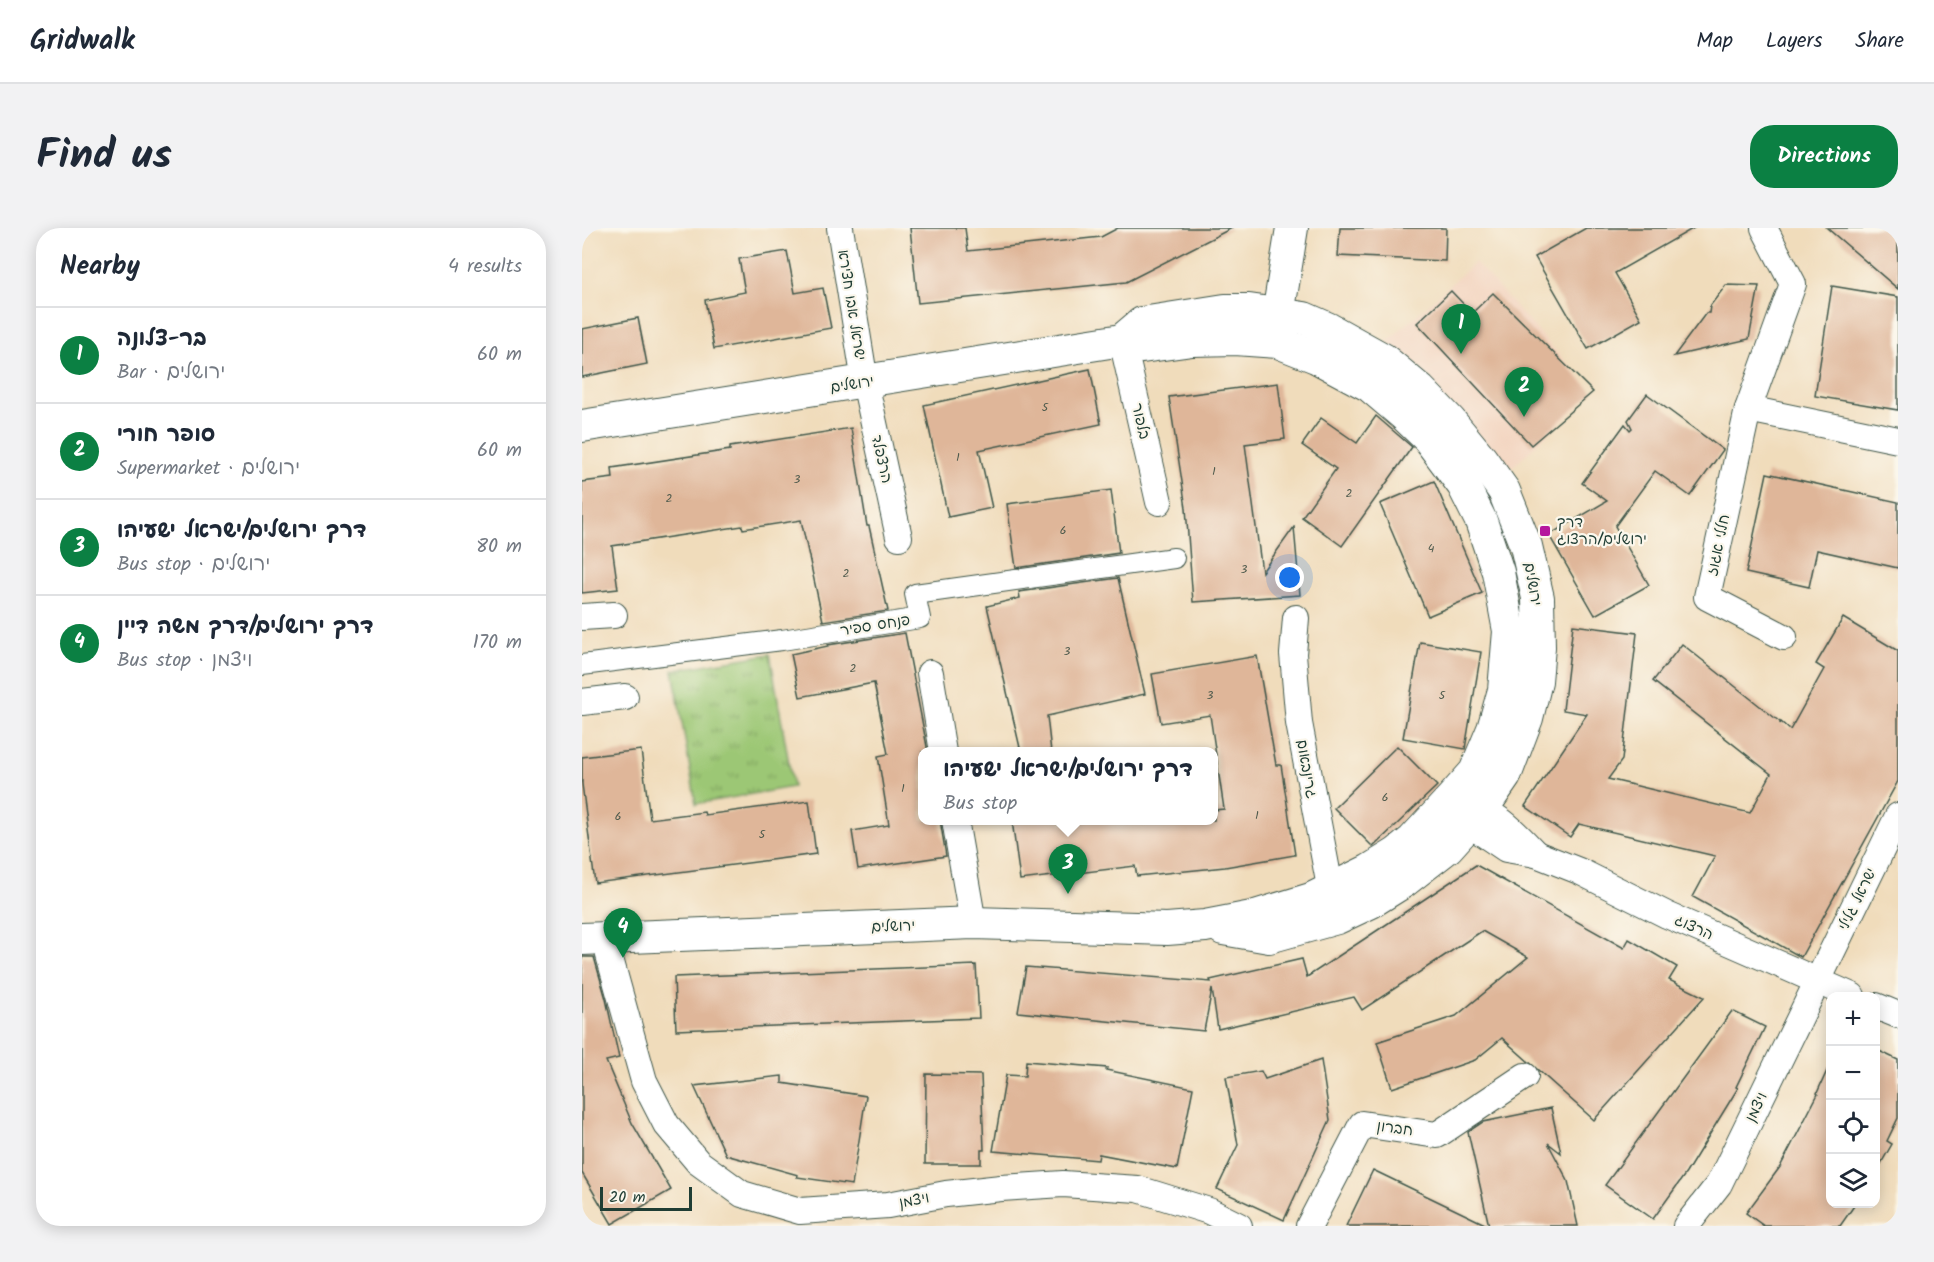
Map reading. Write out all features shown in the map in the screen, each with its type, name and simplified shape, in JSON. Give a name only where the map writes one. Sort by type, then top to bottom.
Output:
[{"type":"street","name":"ישראל אבו חצירא","points":[[840,228],[865,382]]},
{"type":"street","points":[[1278,329],[1292,228]]},
{"type":"street","name":"חללי אגוז","points":[[1764,228],[1793,284],[1748,409],[1707,597],[1784,637]]},
{"type":"street","name":"ירושלים","points":[[582,426],[1122,340],[1142,323],[1189,315],[1249,309],[1278,329],[1304,318],[1383,359],[1450,421],[1504,491],[1526,546],[1538,598],[1539,647],[1536,681],[1527,718],[1505,776],[1468,810],[1448,847],[1426,866],[1371,902],[1333,904],[1269,937],[1204,926],[1167,929],[973,923],[593,938]]},
{"type":"street","name":"בלפור","points":[[1122,340],[1159,502]]},
{"type":"street","name":"הרצפלד","points":[[865,382],[899,537]]},
{"type":"street","points":[[1748,409],[1898,440]]},
{"type":"street","name":"פנחס ספיר","points":[[582,665],[782,640],[920,618],[915,594],[1174,558]]},
{"type":"street","points":[[582,617],[614,615]]},
{"type":"street","name":"גרינבאום","points":[[1296,618],[1293,654],[1299,723],[1333,904]]},
{"type":"street","points":[[930,673],[942,747]]},
{"type":"street","points":[[582,702],[625,697]]},
{"type":"street","name":"הרצוג","points":[[1468,810],[1506,849],[1536,854],[1580,871],[1667,915],[1842,992]]},
{"type":"street","name":"ישראל גלילי","points":[[1816,982],[1898,816]]},
{"type":"street","points":[[956,825],[973,923]]},
{"type":"street","name":"ויצמן","points":[[593,938],[644,1081],[666,1124],[698,1162],[742,1194],[800,1211],[888,1205],[946,1194],[1001,1188],[1074,1185],[1138,1189],[1209,1211],[1239,1226]]},
{"type":"street","name":"ויצמן","points":[[1686,1226],[1719,1184],[1816,982]]},
{"type":"street","points":[[1880,1008],[1898,1015]]},
{"type":"street","name":"חברון","points":[[1309,1226],[1362,1124],[1437,1135],[1525,1076]]},
{"type":"shaded area","points":[[1475,262],[1593,392],[1506,473],[1386,343]]},
{"type":"green space","points":[[770,654],[793,787],[696,804],[673,670]]},
{"type":"building","points":[[910,228],[965,228],[968,251],[1101,237],[1118,228],[1232,228],[1126,282],[918,303]]},
{"type":"building","points":[[1340,228],[1446,228],[1445,261],[1338,256]]},
{"type":"building","points":[[1586,228],[1694,228],[1615,273],[1641,319],[1588,349],[1535,257]]},
{"type":"building","points":[[1827,228],[1898,228],[1898,289]]},
{"type":"building","points":[[787,251],[795,293],[823,288],[831,328],[714,349],[705,300],[745,292],[739,259]]},
{"type":"building","points":[[1726,285],[1759,286],[1749,339],[1674,356],[1706,313],[1709,313],[1710,306]]},
{"type":"building","points":[[1832,286],[1898,297],[1898,410],[1815,396]]},
{"type":"building","points":[[1451,291],[1472,313],[1493,293],[1593,392],[1531,445],[1417,323]]},
{"type":"building","points":[[638,318],[647,364],[582,377],[582,329]]},
{"type":"building","points":[[1090,369],[1101,424],[979,450],[992,508],[948,517],[924,405]]},
{"type":"building","points":[[1278,383],[1285,439],[1245,444],[1262,572],[1294,527],[1300,595],[1193,602],[1186,508],[1169,397]]},
{"type":"building","points":[[1647,394],[1723,450],[1690,496],[1655,471],[1615,526],[1649,585],[1595,615],[1549,535],[1607,501],[1582,483],[1625,424],[1630,430],[1632,428],[1628,420]]},
{"type":"building","points":[[1376,416],[1412,447],[1342,546],[1302,517],[1336,469],[1302,445],[1321,418],[1357,443]]},
{"type":"building","points":[[851,428],[867,526],[869,526],[888,611],[823,621],[801,520],[743,529],[742,526],[612,546],[618,589],[582,593],[582,482],[613,478],[612,468]]},
{"type":"building","points":[[1767,473],[1898,502],[1898,568],[1817,550],[1809,587],[1746,573]]},
{"type":"building","points":[[1434,481],[1482,593],[1428,616],[1380,504]]},
{"type":"building","points":[[1111,490],[1119,553],[1016,568],[1007,504]]},
{"type":"building","points":[[1118,578],[1145,694],[1047,716],[1050,747],[1020,747],[987,606],[1020,598],[1019,592]]},
{"type":"building","points":[[1843,618],[1898,651],[1898,781],[1801,957],[1693,897],[1715,856],[1579,824],[1570,837],[1525,806],[1587,714],[1563,710],[1573,625],[1637,633],[1622,760],[1608,779],[1750,813],[1771,774],[1653,681],[1682,644],[1790,730],[1824,669],[1816,664]]},
{"type":"building","points":[[905,633],[927,747],[918,747],[918,825],[941,825],[946,856],[858,869],[852,831],[889,825],[878,756],[888,754],[874,683],[800,697],[791,654],[828,645]]},
{"type":"building","points":[[1420,642],[1481,652],[1465,749],[1403,738]]},
{"type":"building","points":[[1257,656],[1276,765],[1281,765],[1295,855],[1225,867],[1137,876],[1135,866],[1020,880],[1013,825],[1218,825],[1218,810],[1224,809],[1218,769],[1218,747],[1215,747],[1210,715],[1161,723],[1152,674]]},
{"type":"building","points":[[1397,746],[1437,786],[1373,847],[1334,808]]},
{"type":"building","points":[[641,750],[650,819],[704,812],[705,815],[809,801],[816,854],[595,883],[582,784],[582,757]]},
{"type":"building","points":[[1476,865],[1624,948],[1629,939],[1677,967],[1669,980],[1704,997],[1594,1120],[1502,1038],[1475,1060],[1392,1088],[1377,1042],[1456,1016],[1528,957],[1482,931],[1362,1010],[1354,997],[1218,1029],[1212,989],[1204,1031],[1018,1012],[1026,967],[1211,982],[1210,980],[1302,959],[1307,977]]},
{"type":"building","points":[[582,957],[594,957],[606,999],[619,1058],[606,1061],[632,1123],[671,1190],[612,1224],[582,1173]]},
{"type":"building","points":[[976,965],[979,1018],[676,1030],[674,977]]},
{"type":"building","points":[[1732,1011],[1765,1027],[1736,1087],[1738,1088],[1686,1173],[1653,1219],[1605,1185]]},
{"type":"building","points":[[1880,1051],[1898,1060],[1898,1118],[1887,1141],[1892,1144],[1880,1165]]},
{"type":"building","points":[[1321,1060],[1330,1120],[1284,1220],[1217,1189],[1238,1145],[1226,1077],[1261,1071],[1265,1079]]},
{"type":"building","points":[[1026,1061],[1107,1068],[1106,1070],[1193,1088],[1177,1169],[1099,1154],[1098,1160],[993,1151],[1006,1075],[1025,1076]]},
{"type":"building","points":[[1826,1073],[1826,1208],[1853,1208],[1840,1226],[1764,1226],[1746,1213],[1780,1167]]},
{"type":"building","points":[[926,1074],[981,1075],[984,1150],[981,1150],[981,1164],[925,1164]]},
{"type":"building","points":[[782,1076],[782,1083],[866,1096],[852,1185],[797,1177],[798,1175],[726,1155],[694,1086]]},
{"type":"building","points":[[1551,1108],[1561,1153],[1548,1143],[1568,1181],[1578,1226],[1489,1226],[1468,1132],[1483,1122]]},
{"type":"building","points":[[1373,1170],[1489,1226],[1346,1226]]},
{"type":"place","name":"בר-צלונה","points":[[1461,354]]},
{"type":"place","name":"סופר חורי","points":[[1524,417]]},
{"type":"place","name":"דרך ירושלים/הרצוג","points":[[1545,531]]},
{"type":"place","name":"דרך ירושלים/ישראל ישעיהו","points":[[1068,894]]},
{"type":"place","name":"דרך ירושלים/דרך משה דיין","points":[[623,958]]}]
